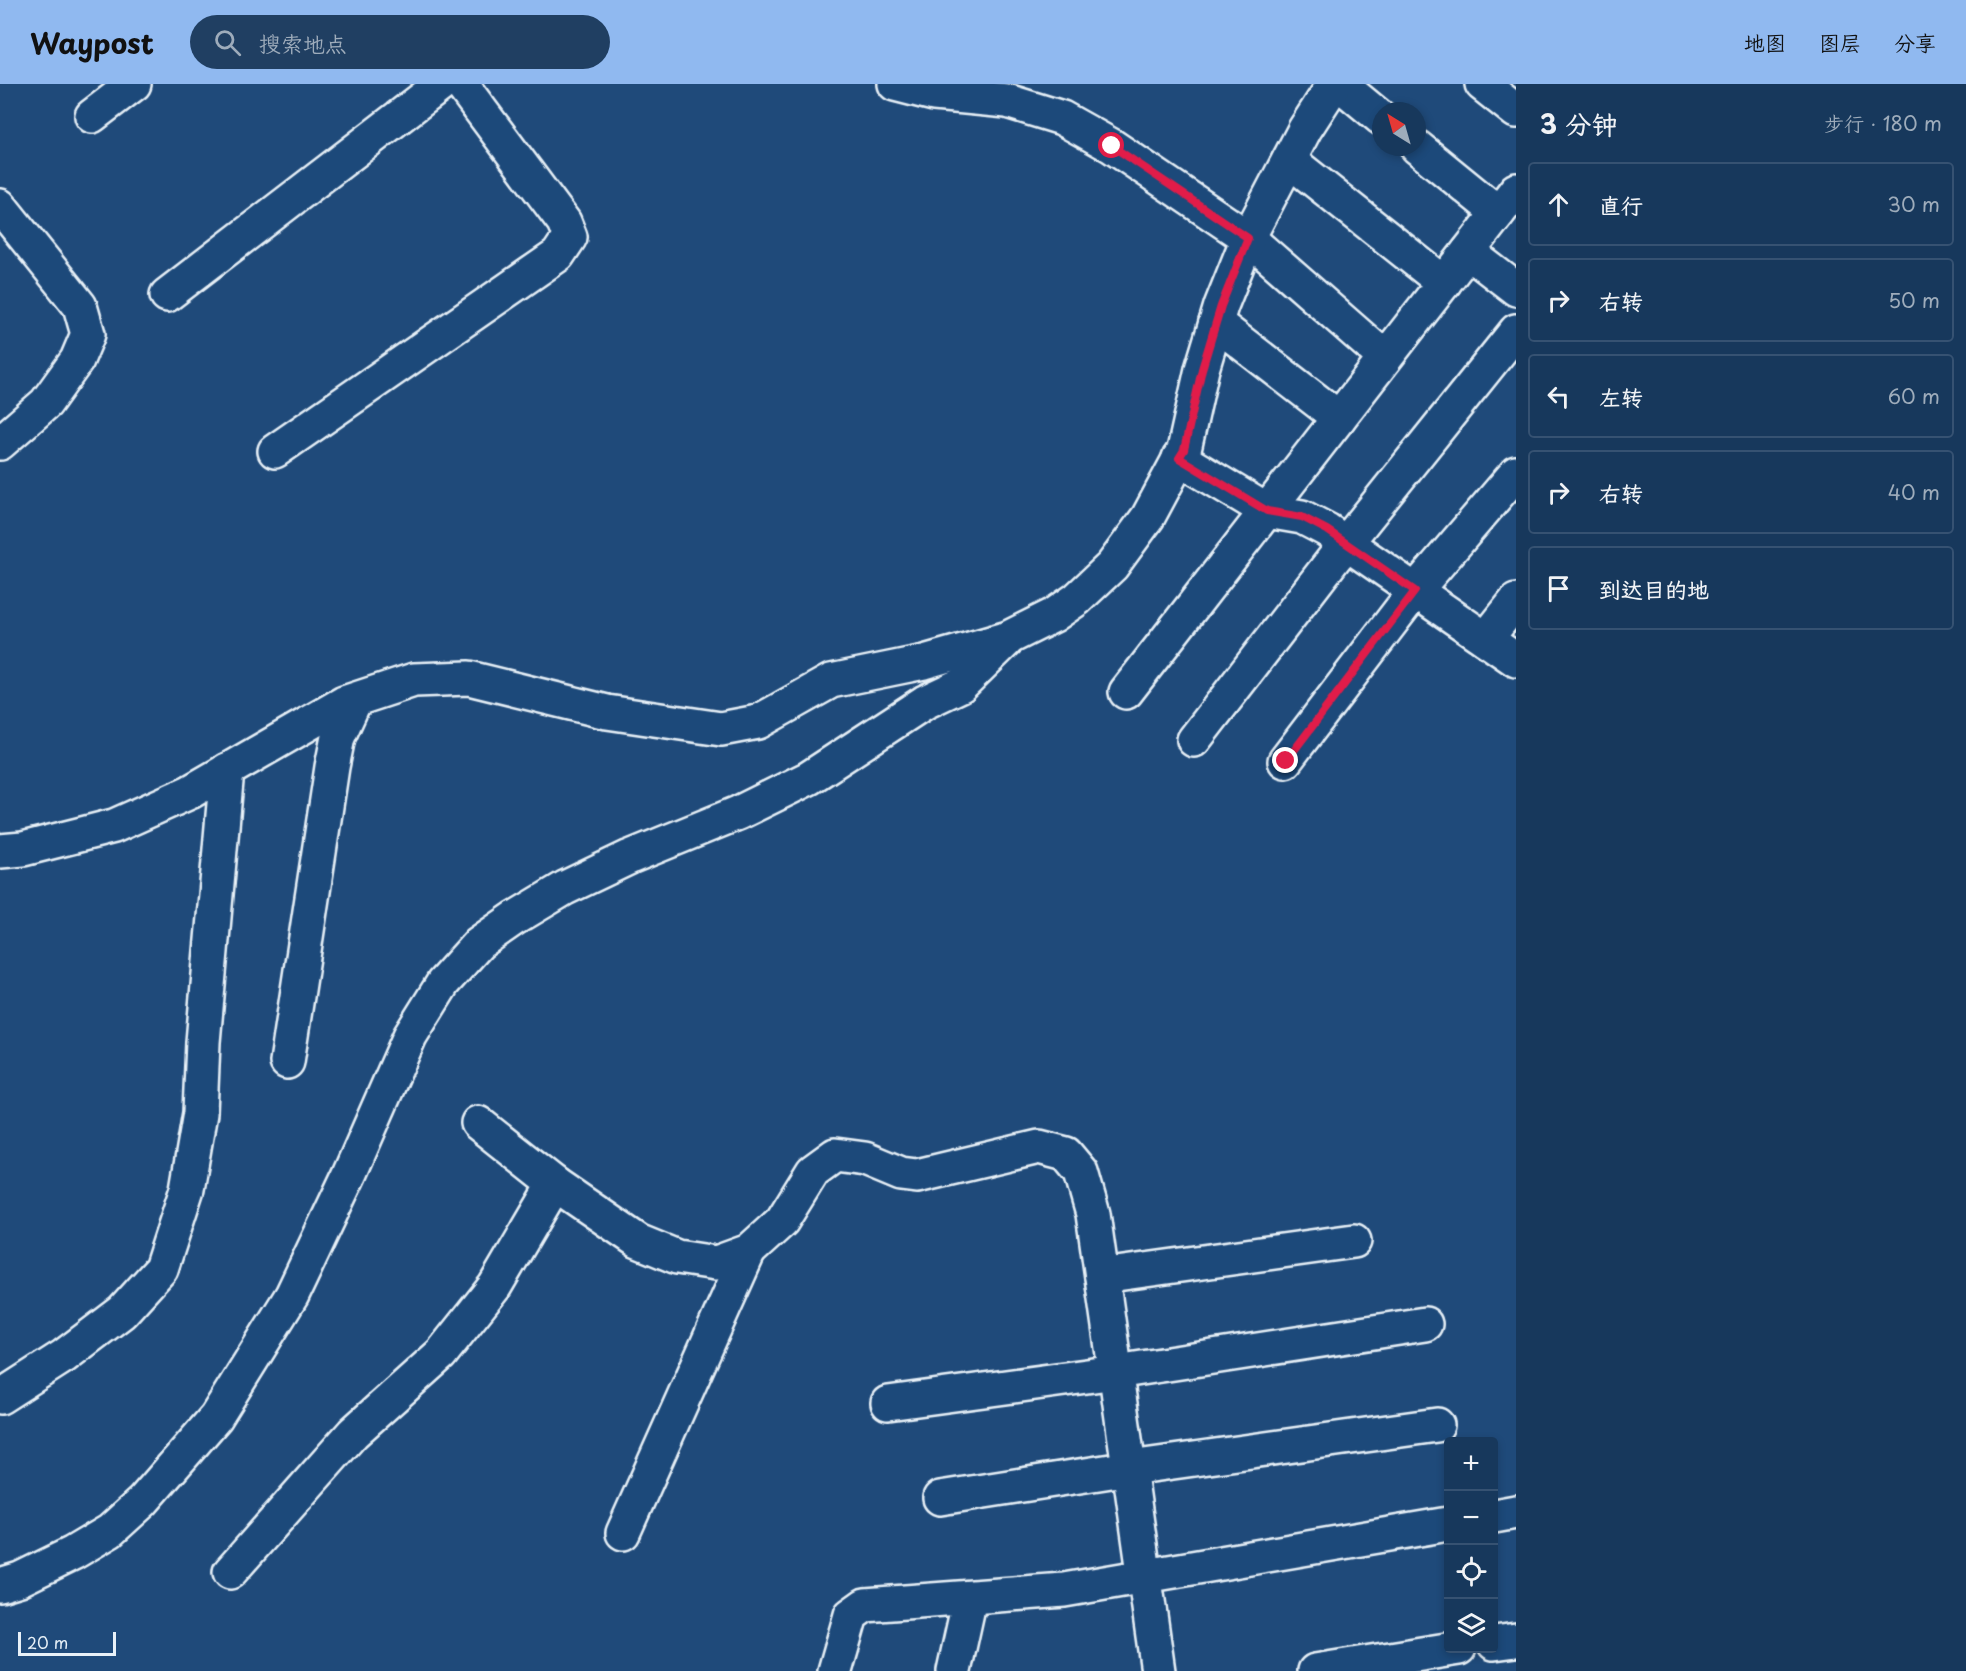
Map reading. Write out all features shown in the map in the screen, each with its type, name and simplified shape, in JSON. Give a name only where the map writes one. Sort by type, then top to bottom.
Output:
[{"type":"street","points":[[92,116],[134,84]]},
{"type":"street","points":[[167,295],[441,84]]},
{"type":"street","points":[[275,451],[558,255],[570,237],[564,222],[461,84]]},
{"type":"street","points":[[895,84],[934,94],[1007,101],[1062,118],[1112,146],[1248,238],[1385,358]]},
{"type":"street","points":[[0,851],[22,849],[114,826],[190,792],[344,703],[414,680],[469,678],[607,712],[721,729],[758,722],[831,681],[924,662],[1008,638],[1054,615],[1070,604],[1112,566],[1148,517],[1184,450],[1216,323],[1248,238],[1305,129],[1334,84]]},
{"type":"street","points":[[1340,84],[1372,111]]},
{"type":"street","points":[[1482,84],[1516,111]]},
{"type":"street","points":[[1126,692],[1507,201],[1426,152]]},
{"type":"street","points":[[1289,160],[1444,283]]},
{"type":"street","points":[[0,206],[80,306],[88,334],[77,360],[46,403],[0,443]]},
{"type":"street","points":[[1468,252],[1516,290]]},
{"type":"street","points":[[1216,323],[1339,418]]},
{"type":"street","points":[[1194,740],[1346,543],[1516,331]]},
{"type":"street","points":[[1179,458],[1267,511],[1302,517],[1346,543],[1516,660]]},
{"type":"street","points":[[1286,761],[1415,591],[1516,473]]},
{"type":"street","points":[[1486,639],[1516,601]]},
{"type":"street","points":[[0,1585],[20,1579],[74,1553],[110,1531],[143,1501],[216,1417],[292,1295],[349,1175],[410,1036],[443,983],[479,943],[564,888],[630,857],[738,813],[809,778],[925,702],[961,686],[1008,638]]},
{"type":"street","points":[[287,1062],[338,736],[355,700]]},
{"type":"street","points":[[0,1397],[64,1356],[122,1312],[161,1269],[187,1190],[200,1113],[203,1042],[227,770]]},
{"type":"street","points":[[478,1123],[555,1184],[638,1241],[677,1257],[716,1263],[748,1251],[783,1221],[813,1171],[835,1155],[865,1159],[901,1174],[917,1176],[1039,1147],[1066,1154],[1081,1172],[1093,1214],[1158,1671]]},
{"type":"street","points":[[230,1572],[353,1433],[441,1354],[495,1286],[555,1184]]},
{"type":"street","points":[[1102,1276],[1354,1240]]},
{"type":"street","points":[[623,1533],[748,1251]]},
{"type":"street","points":[[888,1403],[1116,1372],[1425,1324]]},
{"type":"street","points":[[940,1498],[1130,1468],[1437,1425]]},
{"type":"street","points":[[1498,1515],[1516,1512]]},
{"type":"street","points":[[835,1671],[851,1616],[865,1605],[1064,1590],[1444,1525]]},
{"type":"street","points":[[954,1671],[970,1598]]},
{"type":"street","points":[[1498,1642],[1516,1640]]},
{"type":"street","points":[[1315,1671],[1444,1650]]},
{"type":"route","points":[[1112,146],[1248,238],[1221,306],[1202,369],[1184,450],[1179,458],[1267,511],[1302,517],[1327,530],[1415,591],[1286,761]]}]
